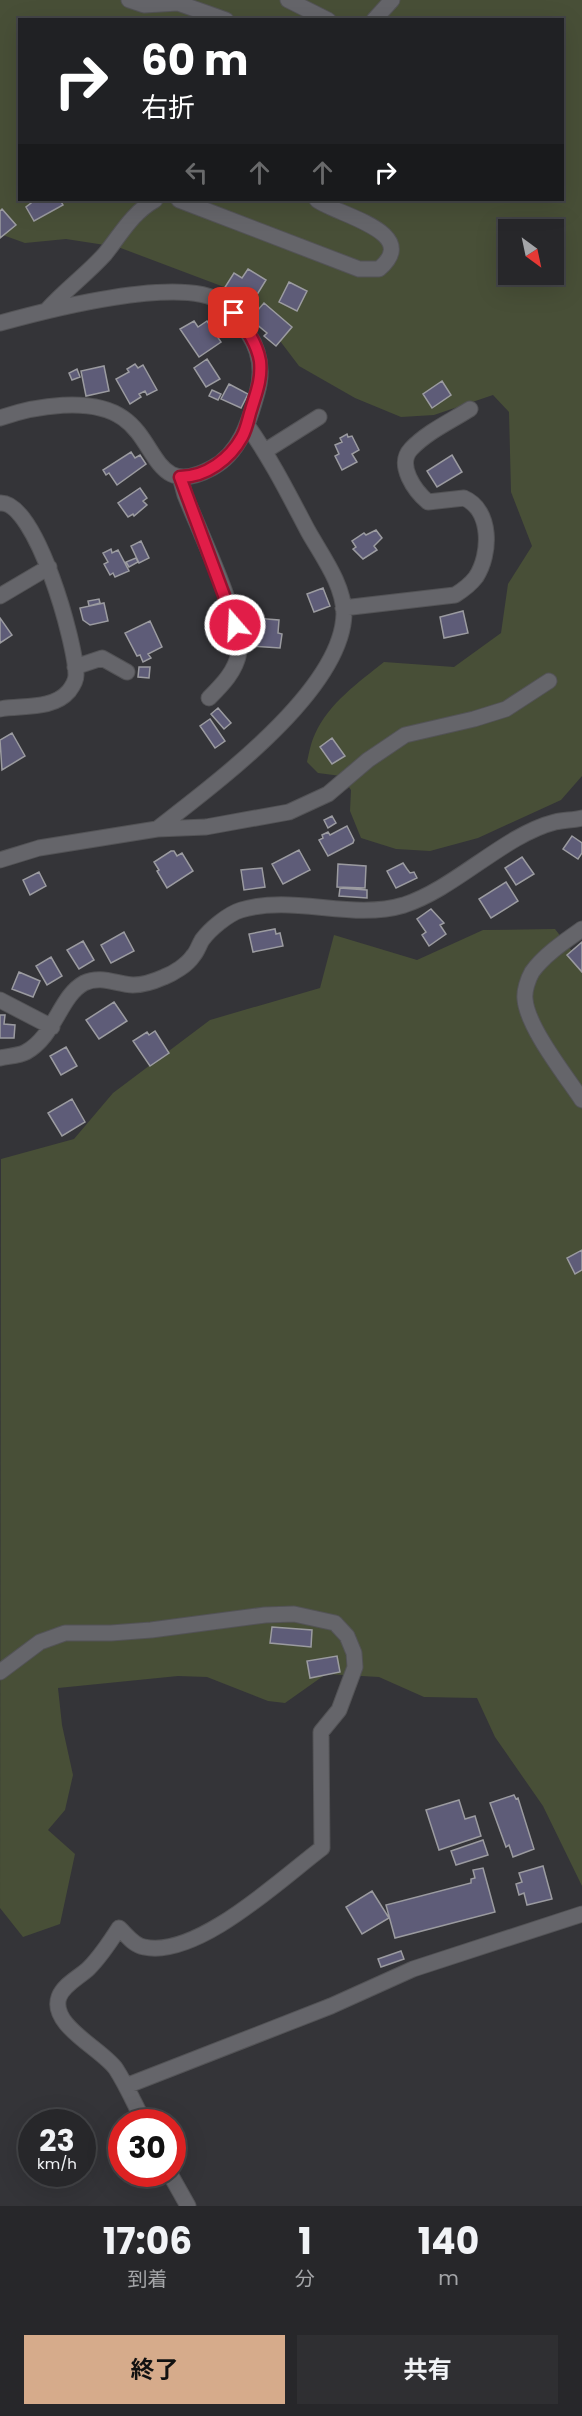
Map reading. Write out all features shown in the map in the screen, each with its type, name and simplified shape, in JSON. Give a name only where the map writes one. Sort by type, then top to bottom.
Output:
[{"type":"street","points":[[129,0],[144,5],[178,3],[220,18]]},
{"type":"street","points":[[288,0],[324,18]]},
{"type":"street","points":[[376,18],[392,0]]},
{"type":"street","points":[[48,309],[104,254],[142,207],[153,201]]},
{"type":"street","points":[[182,201],[359,269],[379,269],[386,263],[390,254],[386,235],[371,225],[319,201]]},
{"type":"street","points":[[0,324],[48,309],[127,295],[176,292],[201,294],[221,302],[234,313],[248,332],[255,344],[260,361],[261,379],[242,437],[228,457],[212,468],[190,477],[168,473],[158,464],[132,426],[110,411],[90,406],[72,405],[11,414],[0,418]]},
{"type":"street","points":[[343,608],[455,595],[466,588],[476,576],[484,559],[485,537],[484,521],[479,508],[464,498],[428,502],[416,490],[408,474],[406,462],[410,450],[470,409]]},
{"type":"street","points":[[265,451],[319,417]]},
{"type":"street","points":[[157,829],[246,758],[306,696],[338,642],[342,626],[343,608],[335,579],[265,451],[247,425]]},
{"type":"street","points":[[180,477],[231,611],[239,639],[235,665],[209,698]]},
{"type":"street","points":[[0,503],[6,502],[15,507],[42,550],[60,603],[76,678],[62,698],[51,703],[0,709]]},
{"type":"street","points":[[0,596],[49,567]]},
{"type":"street","points":[[75,667],[102,658],[127,672]]},
{"type":"street","points":[[0,860],[39,848],[157,829],[206,827],[290,812],[328,794],[368,760],[405,735],[506,709],[549,681]]},
{"type":"street","points":[[0,1058],[26,1052],[42,1040],[72,993],[81,985],[91,981],[109,980],[133,985],[164,977],[181,968],[193,957],[203,939],[222,921],[240,910],[265,906],[314,906],[374,911],[404,904],[463,874],[539,827],[556,822],[582,819]]},
{"type":"street","points":[[582,929],[532,972],[524,997],[532,1023],[582,1100]]},
{"type":"street","points":[[0,1000],[52,1027]]},
{"type":"street","points":[[0,1672],[40,1642],[65,1633],[111,1634],[265,1615],[294,1614],[335,1623],[347,1636],[354,1653],[355,1667],[346,1696],[339,1710],[321,1732],[322,1848],[239,1914],[173,1946],[142,1947],[133,1943],[119,1928],[100,1956],[87,1970],[66,1986],[59,1996],[60,2016],[67,2026],[115,2067],[138,2109]]},
{"type":"street","points":[[126,2086],[332,2006],[413,1969],[582,1914]]},
{"type":"street","points":[[177,2187],[188,2206]]},
{"type":"green space","points":[[0,0],[582,0],[582,776],[561,800],[478,838],[430,851],[396,849],[361,838],[350,811],[351,790],[341,776],[318,773],[307,762],[314,737],[328,712],[345,694],[384,662],[454,667],[501,633],[508,584],[532,546],[511,492],[509,412],[493,395],[434,415],[401,417],[355,398],[299,366],[274,333],[224,287],[118,247],[66,239],[25,243],[0,234]]},
{"type":"green space","points":[[555,929],[582,964],[582,1886],[543,1806],[495,1737],[477,1698],[424,1697],[379,1677],[326,1674],[285,1703],[268,1701],[207,1677],[178,1676],[58,1688],[62,1725],[73,1775],[65,1810],[48,1830],[75,1854],[60,1924],[23,1937],[0,1908],[1,1159],[74,1139],[113,1093],[210,1020],[320,988],[334,935],[417,960],[483,930]]},
{"type":"building","points":[[30,201],[61,201],[63,205],[34,221],[26,207],[31,203]]},
{"type":"building","points":[[2,209],[16,225],[0,238],[0,211]]},
{"type":"building","points":[[248,269],[266,280],[250,306],[222,292],[234,273],[242,278]]},
{"type":"building","points":[[289,282],[307,291],[297,311],[279,302]]},
{"type":"building","points":[[264,303],[292,327],[276,346],[264,336],[267,333],[250,319]]},
{"type":"building","points":[[194,321],[198,327],[207,321],[221,342],[199,357],[180,329]]},
{"type":"building","points":[[207,359],[220,379],[206,387],[194,368]]},
{"type":"building","points":[[135,364],[138,368],[143,365],[157,390],[147,395],[145,391],[139,394],[141,397],[130,404],[116,379],[129,372],[127,369]]},
{"type":"building","points":[[104,366],[109,391],[86,396],[81,371]]},
{"type":"building","points":[[77,369],[80,377],[72,380],[69,373]]},
{"type":"building","points":[[442,381],[451,395],[432,408],[423,394]]},
{"type":"building","points":[[229,384],[248,394],[241,408],[221,399]]},
{"type":"building","points":[[212,390],[221,394],[218,400],[209,396]]},
{"type":"building","points":[[347,434],[348,437],[352,436],[359,450],[352,454],[357,462],[342,470],[335,456],[339,454],[335,445],[342,442],[340,438]]},
{"type":"building","points":[[131,452],[135,458],[140,455],[146,464],[117,485],[109,473],[106,475],[103,470]]},
{"type":"building","points":[[452,455],[462,472],[437,487],[427,471]]},
{"type":"building","points":[[140,488],[147,498],[143,501],[147,505],[134,516],[133,514],[128,517],[118,503]]},
{"type":"building","points":[[376,530],[382,538],[374,546],[377,550],[363,559],[353,549],[356,547],[352,541],[364,533],[366,535]]},
{"type":"building","points":[[141,541],[149,558],[139,563],[131,546]]},
{"type":"building","points":[[111,549],[112,553],[118,550],[129,571],[115,577],[113,573],[110,575],[104,564],[108,562],[103,553]]},
{"type":"building","points":[[136,558],[138,562],[129,567],[126,562]]},
{"type":"building","points":[[323,588],[330,606],[314,612],[307,594]]},
{"type":"building","points":[[99,599],[100,603],[89,606],[88,601]]},
{"type":"building","points":[[104,603],[108,621],[90,625],[83,620],[80,608]]},
{"type":"building","points":[[463,611],[468,633],[444,638],[440,617]]},
{"type":"building","points":[[0,618],[12,635],[0,643]]},
{"type":"building","points":[[254,618],[279,620],[278,633],[282,634],[280,648],[252,646]]},
{"type":"building","points":[[150,621],[162,647],[148,654],[151,658],[143,662],[140,655],[137,656],[125,633]]},
{"type":"building","points":[[139,667],[150,667],[149,678],[138,677]]},
{"type":"building","points":[[218,708],[231,723],[224,729],[211,714]]},
{"type":"building","points":[[210,719],[225,741],[215,748],[200,726]]},
{"type":"building","points":[[12,733],[25,756],[2,770],[0,740]]},
{"type":"building","points":[[332,738],[345,756],[332,764],[320,747]]},
{"type":"building","points":[[332,816],[336,823],[328,828],[324,820]]},
{"type":"building","points":[[347,826],[354,840],[353,843],[328,856],[319,840],[323,838],[322,835],[328,832],[330,835]]},
{"type":"building","points":[[572,836],[582,843],[582,853],[578,859],[563,849]]},
{"type":"building","points":[[299,850],[310,870],[283,884],[272,864]]},
{"type":"building","points":[[174,851],[177,856],[182,853],[193,871],[167,888],[154,862]]},
{"type":"building","points":[[522,857],[534,874],[516,885],[505,868]]},
{"type":"building","points":[[403,863],[410,873],[414,872],[417,878],[396,888],[387,871]]},
{"type":"building","points":[[338,864],[366,866],[365,888],[337,887]]},
{"type":"building","points":[[262,868],[265,887],[244,890],[241,870]]},
{"type":"building","points":[[39,872],[46,886],[30,895],[23,880]]},
{"type":"building","points":[[506,882],[518,901],[491,918],[479,899]]},
{"type":"building","points":[[340,888],[367,890],[367,898],[339,896]]},
{"type":"building","points":[[431,909],[444,923],[440,925],[446,934],[429,946],[422,935],[426,932],[417,919]]},
{"type":"building","points":[[275,929],[276,934],[280,933],[283,946],[253,952],[249,934]]},
{"type":"building","points":[[124,932],[134,951],[111,963],[101,945]]},
{"type":"building","points":[[83,941],[94,960],[79,969],[67,950]]},
{"type":"building","points":[[582,942],[582,972],[567,955]]},
{"type":"building","points":[[51,957],[62,976],[47,985],[36,966]]},
{"type":"building","points":[[19,972],[40,981],[33,997],[12,989]]},
{"type":"building","points":[[114,1002],[127,1021],[99,1039],[86,1020]]},
{"type":"building","points":[[0,1015],[5,1015],[4,1024],[15,1025],[14,1038],[0,1038]]},
{"type":"building","points":[[155,1031],[169,1053],[150,1066],[133,1041],[147,1032],[149,1035]]},
{"type":"building","points":[[66,1047],[77,1066],[61,1075],[50,1056]]},
{"type":"building","points":[[72,1099],[85,1122],[62,1136],[48,1113]]},
{"type":"building","points":[[582,1250],[582,1270],[575,1274],[567,1258]]},
{"type":"building","points":[[272,1627],[312,1630],[311,1647],[270,1643]]},
{"type":"building","points":[[337,1656],[340,1672],[310,1678],[307,1661]]},
{"type":"building","points":[[514,1795],[516,1799],[518,1798],[534,1849],[513,1857],[509,1845],[506,1847],[490,1803]]},
{"type":"building","points":[[459,1800],[465,1819],[475,1816],[481,1836],[439,1850],[426,1810]]},
{"type":"building","points":[[483,1840],[488,1855],[456,1865],[451,1851]]},
{"type":"building","points":[[543,1866],[552,1899],[527,1905],[524,1893],[519,1895],[516,1884],[522,1882],[519,1873]]},
{"type":"building","points":[[483,1868],[495,1912],[395,1938],[386,1905],[471,1883],[471,1879],[475,1878],[473,1870]]},
{"type":"building","points":[[372,1891],[389,1918],[362,1934],[346,1907]]},
{"type":"building","points":[[401,1951],[404,1959],[381,1967],[378,1959]]},
{"type":"route","points":[[234,313],[255,344],[260,361],[261,379],[257,396],[242,437],[228,457],[212,468],[190,477],[180,477],[235,625]]}]
